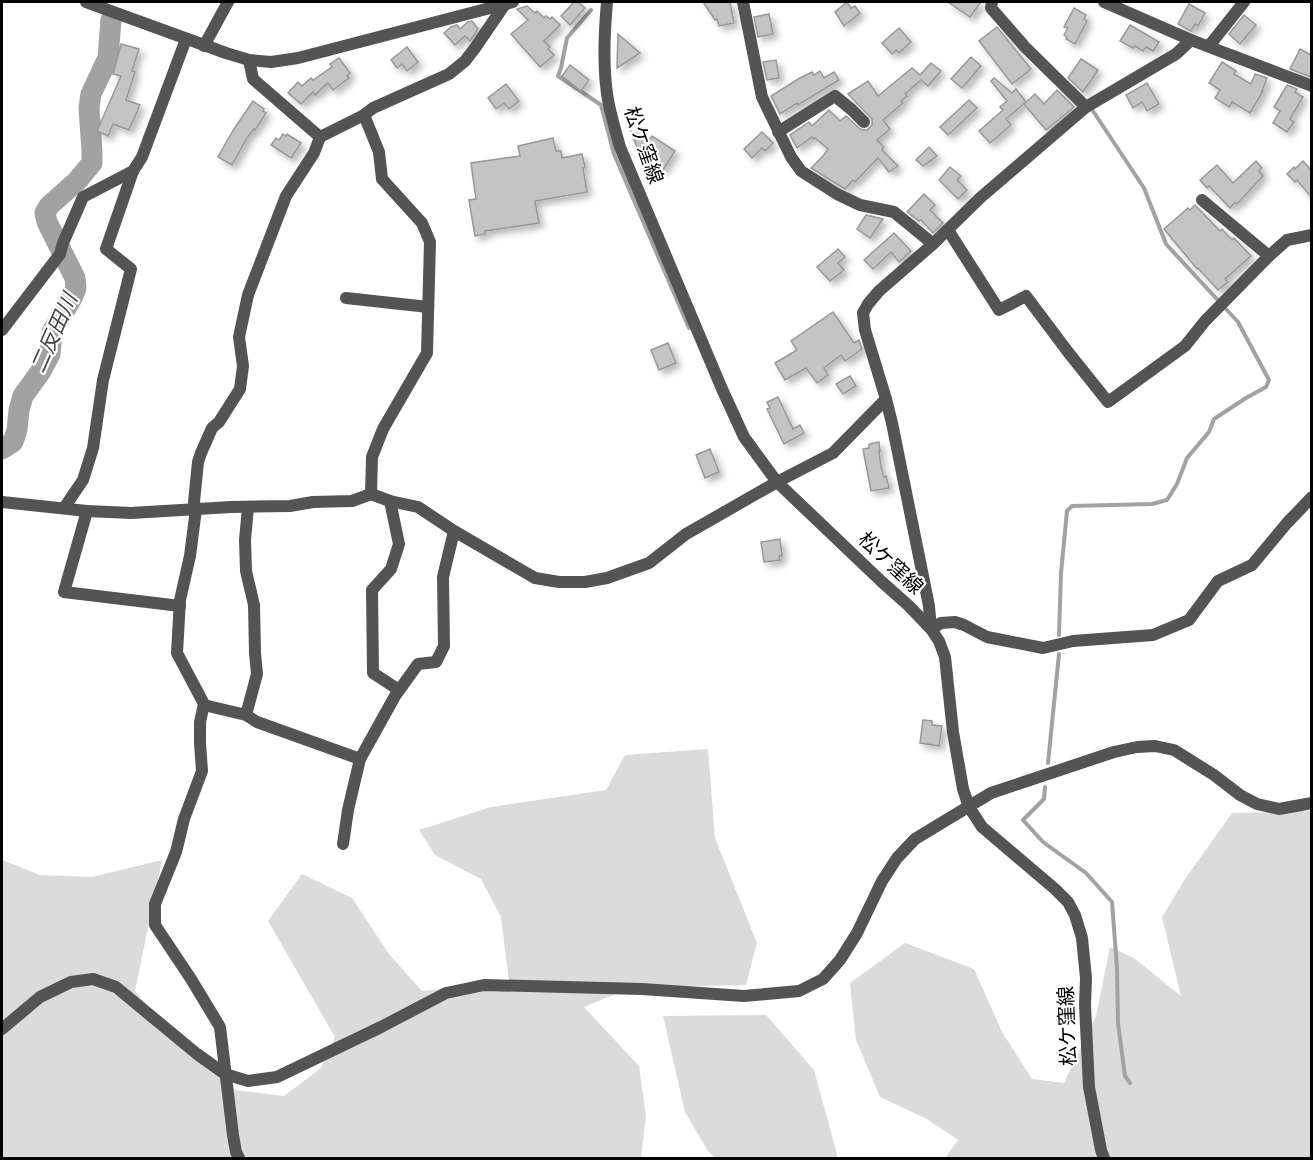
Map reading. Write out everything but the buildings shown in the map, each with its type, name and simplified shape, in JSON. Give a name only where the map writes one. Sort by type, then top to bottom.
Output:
[{"type":"street","points":[[86,2],[204,46],[249,60],[271,62],[298,58],[509,3]]},
{"type":"street","points":[[204,46],[228,2]]},
{"type":"street","name":"松ケ窪線","points":[[607,2],[606,87],[620,147],[744,437],[777,482],[932,629],[945,657],[953,732],[963,789],[969,807],[982,827],[1055,889],[1068,902],[1076,915],[1082,939],[1086,978],[1084,1005],[1089,1087],[1104,1158]]},
{"type":"street","points":[[743,2],[762,98],[791,157],[801,171],[837,194],[860,204],[894,212],[933,244]]},
{"type":"street","points":[[992,2],[991,8],[1025,47],[1090,105]]},
{"type":"street","points":[[1104,2],[1191,40],[1311,86]]},
{"type":"street","points":[[1209,46],[1244,2]]},
{"type":"street","points":[[239,1158],[236,1152],[220,1027],[155,925],[155,904],[176,852],[184,819],[202,771],[200,722],[204,705],[177,653],[180,606],[196,509],[194,502],[198,462],[212,428],[219,422],[240,389],[243,366],[239,337],[248,295],[286,196],[314,153],[320,137],[364,115],[373,108],[449,74],[465,61],[509,3]]},
{"type":"street","points":[[64,508],[83,480],[93,448],[103,380],[131,269],[106,249],[133,171],[142,158],[186,39]]},
{"type":"street","points":[[1191,40],[1176,54],[1090,105],[1010,171],[933,244],[879,291],[863,313],[865,330],[886,399],[932,629],[941,623],[955,622],[987,637],[1043,648],[1073,641],[1152,635],[1189,620],[1218,581],[1252,565],[1311,496]]},
{"type":"street","points":[[249,60],[253,79],[320,137]]},
{"type":"street","points":[[778,132],[835,96],[864,123]]},
{"type":"street","points":[[364,115],[379,152],[381,179],[422,223],[430,242],[427,354],[383,429],[372,458],[371,494]]},
{"type":"street","points":[[3,326],[61,249],[83,197],[133,171]]},
{"type":"street","points":[[1202,200],[1269,256]]},
{"type":"street","points":[[948,230],[999,310],[1026,296],[1108,402],[1185,346],[1218,307],[1287,240],[1311,235]]},
{"type":"street","points":[[346,298],[428,307]]},
{"type":"street","points":[[2,502],[131,513],[290,506],[313,502],[352,501],[371,494],[418,507],[454,531],[535,578],[558,582],[585,582],[606,578],[649,563],[686,534],[833,453],[886,399]]},
{"type":"street","points":[[390,501],[399,544],[391,569],[372,590],[373,673],[399,690]]},
{"type":"street","points":[[246,715],[257,674],[254,605],[246,571],[245,540],[248,507]]},
{"type":"street","points":[[87,511],[64,592],[180,606]]},
{"type":"street","points":[[343,844],[360,759],[399,690],[418,664],[436,662],[444,646],[443,577],[454,531]]},
{"type":"street","points":[[204,705],[246,715],[257,722],[360,759]]},
{"type":"street","points":[[2,1029],[40,997],[71,982],[93,979],[116,987],[197,1054],[225,1074],[248,1081],[277,1077],[446,993],[484,985],[642,989],[744,996],[799,991],[823,979],[840,960],[858,933],[882,881],[897,858],[915,839],[992,793],[1114,752],[1155,746],[1174,750],[1257,804],[1279,809],[1311,803]]},
{"type":"shaded area","points":[[708,749],[715,838],[757,943],[746,985],[630,988],[584,1007],[639,1066],[646,1117],[641,1158],[2,1158],[2,860],[40,875],[92,877],[162,860],[135,991],[185,1052],[235,1090],[284,1096],[321,1068],[335,1037],[268,921],[302,874],[352,898],[389,954],[422,991],[509,982],[501,917],[481,879],[435,855],[419,830],[491,807],[606,790],[625,755]]},
{"type":"shaded area","points":[[1311,811],[1311,1158],[945,1158],[958,1140],[927,1119],[880,1097],[856,1040],[850,983],[905,943],[974,969],[1002,1032],[1032,1079],[1064,1083],[1096,1016],[1110,947],[1134,958],[1181,996],[1162,917],[1185,879],[1232,813]]},
{"type":"shaded area","points":[[766,1015],[814,1070],[838,1158],[715,1158],[708,1151],[685,1112],[663,1016]]},
{"type":"waterway","points":[[591,10],[567,38],[558,76],[601,105],[614,154],[689,328]]},
{"type":"waterway","name":"二反田川","points":[[2,449],[13,442],[23,396],[50,354],[52,332],[76,288],[75,278],[47,222],[45,213],[49,206],[77,181],[92,163],[89,108],[91,94],[108,58],[111,20]]},
{"type":"waterway","points":[[1059,635],[1061,573],[1067,511],[1072,506],[1152,504],[1167,500],[1177,484],[1187,458],[1209,432],[1214,419],[1266,387],[1269,380],[1238,322],[1166,244],[1144,188],[1093,111]]},
{"type":"waterway","points":[[1048,763],[1059,654]]},
{"type":"waterway","points":[[1045,787],[1044,799],[1023,820],[1043,842],[1086,873],[1112,902],[1118,1023],[1125,1076],[1130,1083]]}]
